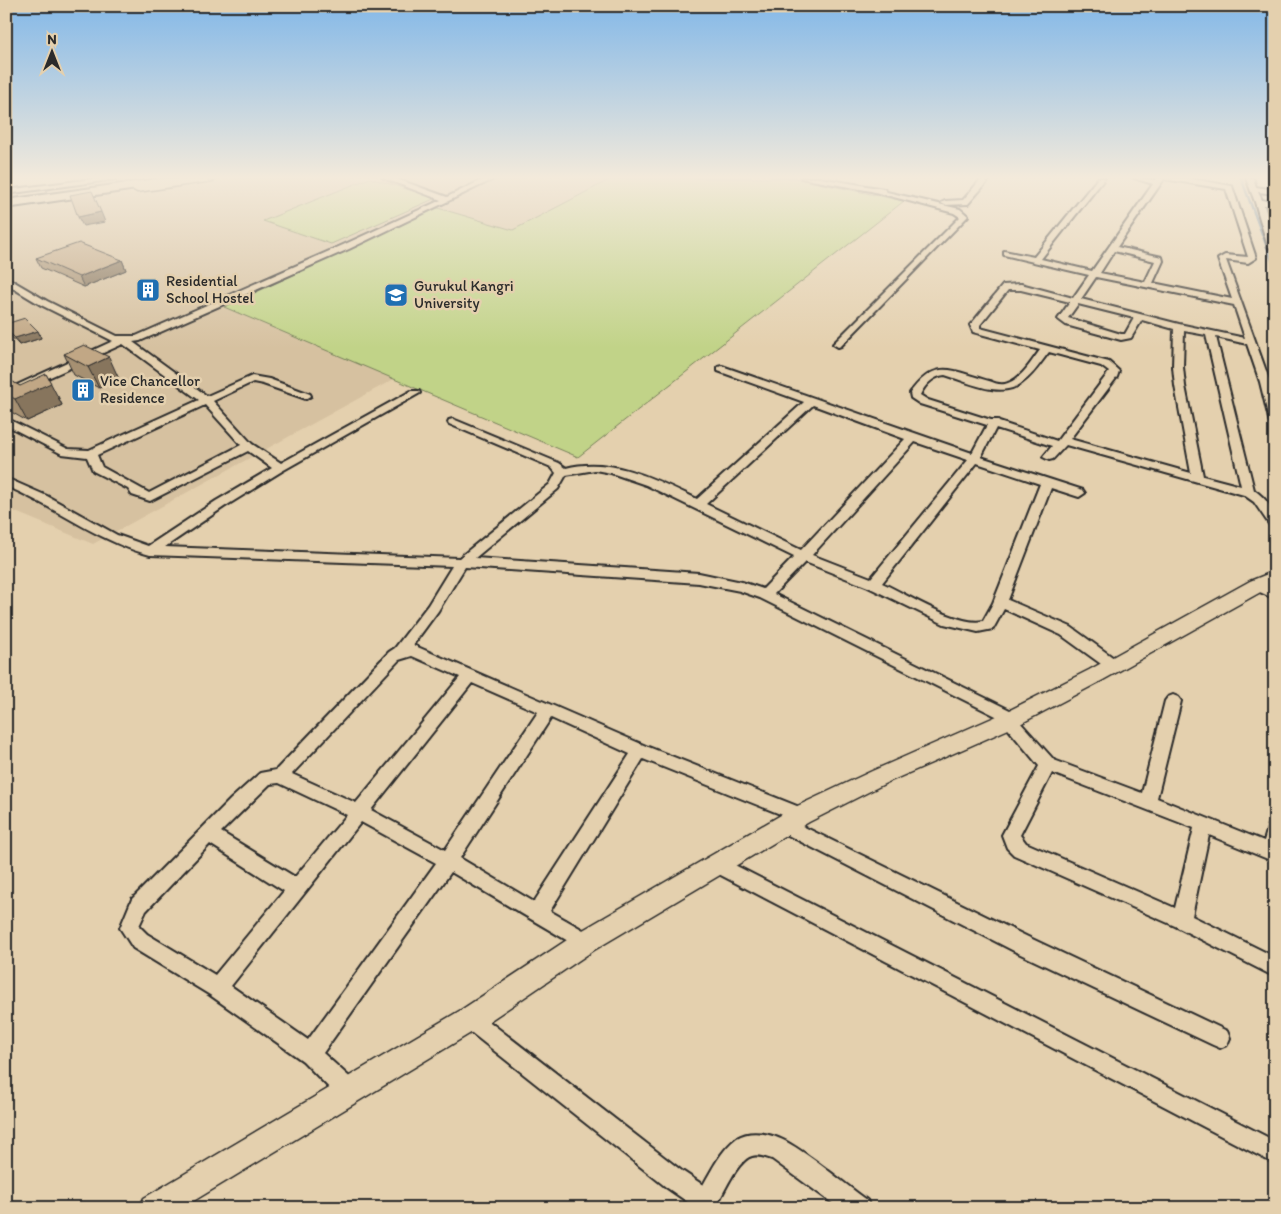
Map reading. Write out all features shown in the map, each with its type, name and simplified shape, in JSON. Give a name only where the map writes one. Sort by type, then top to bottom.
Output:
[{"type":"street","points":[[6,280],[44,303],[115,339],[137,339],[150,335],[372,235]]},
{"type":"street","points":[[838,344],[946,235]]},
{"type":"street","points":[[1036,260],[1056,235]]},
{"type":"street","points":[[1121,235],[1064,317],[1065,321],[1116,336],[1128,336],[1140,316]]},
{"type":"street","points":[[1244,235],[1252,258],[1248,260],[1225,257],[1222,259],[1252,342],[1275,423]]},
{"type":"street","points":[[1269,235],[1274,249]]},
{"type":"street","points":[[1111,248],[1159,259],[1160,261],[1148,286]]},
{"type":"street","points":[[1007,253],[1148,286],[1237,303]]},
{"type":"street","points":[[1048,457],[1061,443],[1113,375],[1114,371],[1105,364],[976,330],[975,325],[1006,287],[1009,286],[1077,300],[1179,327],[1252,342]]},
{"type":"street","points":[[1179,327],[1178,367],[1180,386],[1198,479]]},
{"type":"street","points":[[1210,334],[1248,492]]},
{"type":"street","points":[[6,394],[124,340]]},
{"type":"street","points":[[124,340],[206,400],[248,446],[276,464],[278,470]]},
{"type":"street","points":[[1046,349],[1018,384],[1009,388],[1001,388],[945,372],[937,372],[932,374],[915,393],[915,396],[924,402],[1061,443],[1248,492],[1258,499],[1275,524]]},
{"type":"street","points":[[722,369],[913,437],[1079,493]]},
{"type":"street","points":[[6,421],[66,452],[91,454],[256,378],[306,396]]},
{"type":"street","points":[[150,551],[220,504],[416,393]]},
{"type":"street","points":[[697,506],[811,401]]},
{"type":"street","points":[[453,422],[555,465],[560,468],[562,473]]},
{"type":"street","points":[[874,584],[975,458],[994,422]]},
{"type":"street","points":[[765,595],[913,437]]},
{"type":"street","points":[[91,454],[97,470],[133,488],[136,492],[150,497],[248,446]]},
{"type":"street","points":[[280,776],[394,656],[400,652],[433,608],[461,563],[554,486],[562,473],[585,467],[604,468],[623,473],[803,556],[874,584],[935,614],[972,628],[984,627],[990,624],[1046,482]]},
{"type":"street","points":[[6,482],[39,496],[124,544],[150,551],[461,563],[699,578],[742,587],[765,595],[1011,719],[1048,765],[1148,802],[1272,853],[1275,829]]},
{"type":"street","points":[[154,1208],[470,1019],[585,942],[793,820],[878,777],[1011,719],[1268,585]]},
{"type":"street","points":[[1000,602],[1044,619],[1066,630],[1113,665]]},
{"type":"street","points":[[400,652],[413,650],[420,652],[469,676],[640,750],[793,820],[1021,944],[1220,1038]]},
{"type":"street","points":[[218,988],[469,676]]},
{"type":"street","points":[[1148,802],[1172,701]]},
{"type":"street","points":[[310,1054],[448,860],[548,710]]},
{"type":"street","points":[[538,913],[640,750]]},
{"type":"street","points":[[1048,765],[1012,830],[1013,842],[1020,849],[1182,920],[1275,967]]},
{"type":"street","points":[[348,1091],[310,1054],[218,988],[140,942],[129,928],[139,906],[208,834],[266,778],[276,775],[280,776],[360,813],[448,860],[585,942]]},
{"type":"street","points":[[1182,920],[1203,825]]},
{"type":"street","points":[[208,834],[298,889]]},
{"type":"street","points":[[717,864],[1275,1153]]},
{"type":"street","points":[[470,1019],[704,1204],[731,1158],[746,1145],[758,1144],[777,1149],[859,1208]]},
{"type":"shaded area","name":"Gurukul Kangri University","points":[[6,235],[861,235],[578,457],[394,379],[93,544],[6,508]]},
{"type":"green space","points":[[303,235],[352,235],[331,244]]},
{"type":"green space","points":[[380,235],[861,235],[578,457],[224,307]]},
{"type":"building","points":[[79,243],[122,260],[79,277],[36,258]]},
{"type":"building","points":[[25,318],[38,331],[15,338],[6,329],[6,324]]},
{"type":"building","points":[[84,345],[109,357],[88,367],[64,354]]},
{"type":"building","points":[[46,374],[51,383],[15,399],[6,394],[6,378],[20,386]]},
{"type":"waterway","points":[[1262,235],[1275,268]]},
{"type":"place","name":"Residential School Hostel","points":[[148,290]]},
{"type":"place","name":"Gurukul Kangri University","points":[[396,295]]},
{"type":"place","name":"Vice Chancellor Residence","points":[[83,390]]}]
